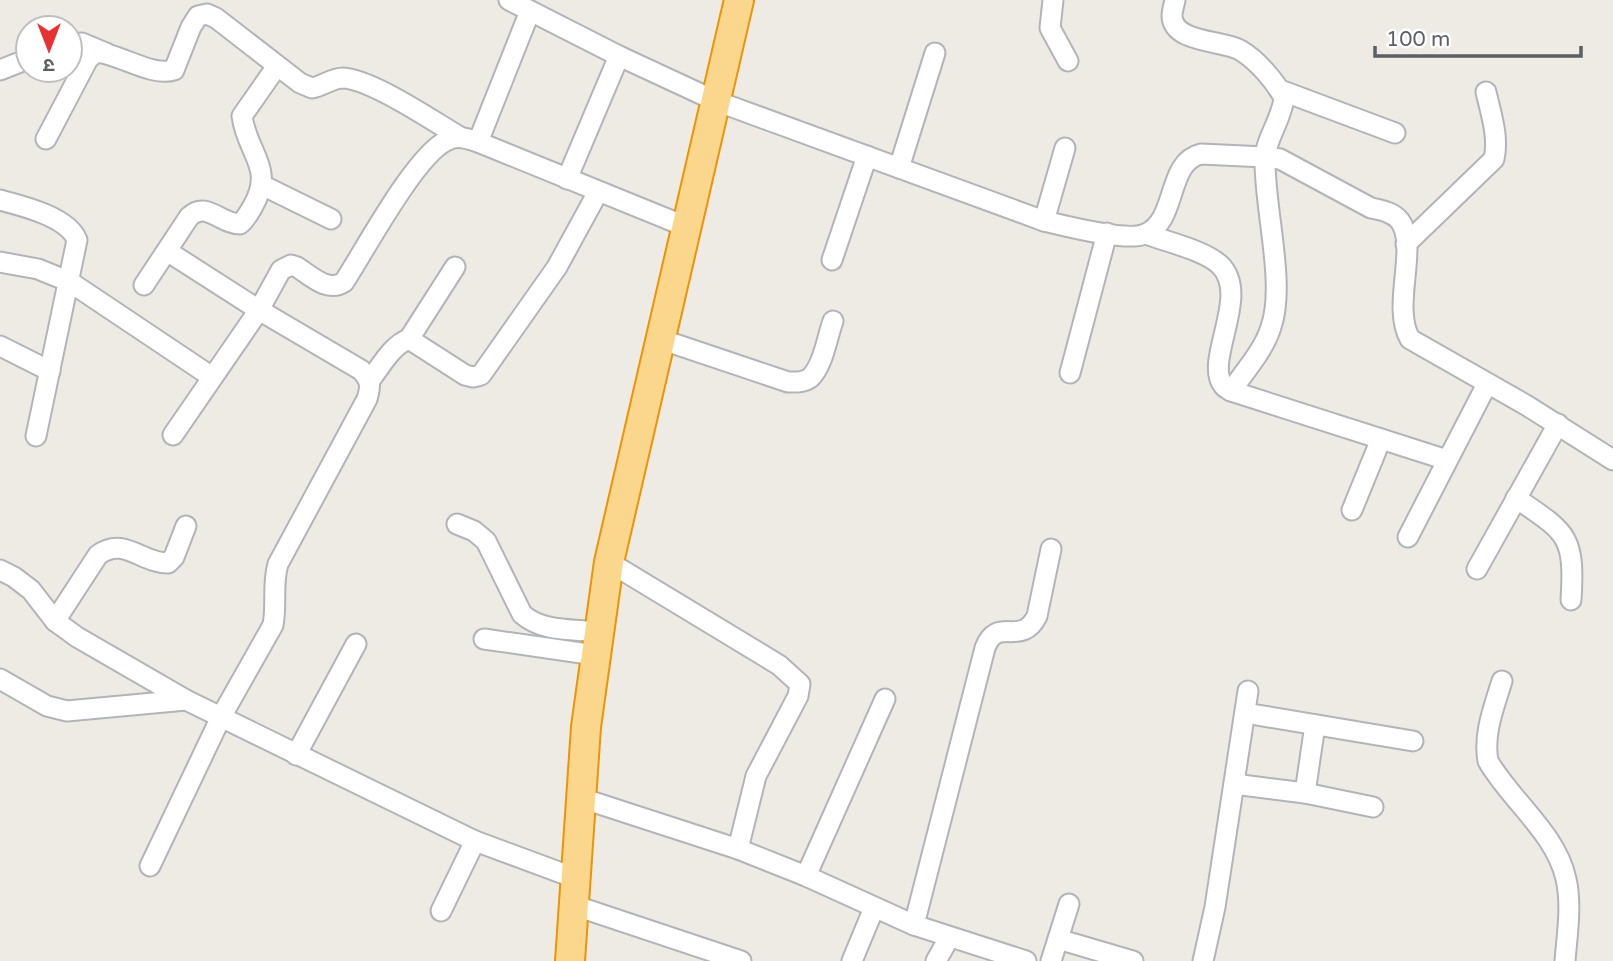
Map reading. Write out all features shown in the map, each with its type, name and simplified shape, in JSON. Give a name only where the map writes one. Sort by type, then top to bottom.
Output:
[{"type":"highway","points":[[570,961],[581,798],[596,644],[608,562],[739,0]]},
{"type":"street","points":[[509,0],[716,101],[1044,221],[1135,237],[1155,228],[1184,164],[1191,157],[1201,154],[1280,159],[1371,208],[1388,211],[1400,221],[1406,244],[1404,329],[1410,339],[1558,424],[1613,460]]},
{"type":"street","points":[[1052,0],[1050,28],[1068,61]]},
{"type":"street","points":[[1175,0],[1172,17],[1183,34],[1228,44],[1242,51],[1280,90],[1284,98],[1283,110],[1265,157],[1275,305],[1272,324],[1266,341],[1231,391]]},
{"type":"street","points":[[84,44],[154,70],[174,70],[191,27],[198,16],[210,7],[300,83],[312,88],[340,78],[351,79],[378,90],[469,139],[687,227]]},
{"type":"street","points":[[469,139],[530,11]]},
{"type":"street","points":[[46,139],[88,59],[96,52],[106,53]]},
{"type":"street","points":[[899,168],[935,53]]},
{"type":"street","points":[[567,179],[619,56]]},
{"type":"street","points":[[144,285],[195,211],[202,209],[233,224],[240,224],[245,220],[262,184],[262,176],[242,116],[277,66]]},
{"type":"street","points":[[1280,90],[1395,134]]},
{"type":"street","points":[[1406,244],[1494,159],[1496,137],[1486,92]]},
{"type":"street","points":[[173,435],[259,310],[281,270],[285,267],[297,267],[330,287],[337,287],[344,282],[418,167],[435,148],[448,139],[469,139]]},
{"type":"street","points":[[1044,221],[1065,148]]},
{"type":"street","points":[[832,260],[867,156]]},
{"type":"street","points":[[262,184],[331,219]]},
{"type":"street","points":[[409,339],[465,375],[481,375],[557,267],[598,192]]},
{"type":"street","points":[[0,200],[29,208],[74,231],[78,240],[36,436]]},
{"type":"street","points":[[1070,373],[1107,233]]},
{"type":"street","points":[[1146,234],[1209,257],[1222,267],[1230,282],[1231,300],[1219,375],[1223,385],[1231,391],[1447,460]]},
{"type":"street","points":[[167,251],[259,310],[361,370],[370,380]]},
{"type":"street","points":[[0,262],[38,269],[70,282],[212,377]]},
{"type":"street","points":[[150,866],[221,717],[273,625],[276,610],[274,578],[278,564],[367,399],[370,380],[401,341],[409,339],[455,267]]},
{"type":"street","points":[[660,339],[788,382],[800,383],[809,378],[817,367],[833,321]]},
{"type":"street","points":[[0,346],[51,371]]},
{"type":"street","points":[[1408,537],[1487,384]]},
{"type":"street","points":[[1477,569],[1558,424]]},
{"type":"street","points":[[1352,510],[1381,439]]},
{"type":"street","points":[[1516,498],[1556,525],[1564,536],[1573,570],[1571,600]]},
{"type":"street","points":[[457,524],[474,531],[486,541],[522,614],[531,622],[596,644]]},
{"type":"street","points":[[55,621],[98,555],[106,549],[122,547],[159,563],[168,563],[174,557],[186,526]]},
{"type":"street","points":[[914,925],[989,637],[997,632],[1022,632],[1032,626],[1037,616],[1051,549]]},
{"type":"street","points":[[608,562],[779,665],[800,684],[798,696],[756,776],[738,849]]},
{"type":"street","points":[[0,570],[15,577],[31,590],[55,621],[77,637],[186,700],[574,891],[720,958],[741,961]]},
{"type":"street","points":[[484,639],[596,644]]},
{"type":"street","points":[[296,755],[356,644]]},
{"type":"street","points":[[0,679],[47,706],[67,711],[186,700]]},
{"type":"street","points":[[1502,681],[1487,731],[1488,761],[1548,840],[1566,876],[1569,892],[1564,961]]},
{"type":"street","points":[[1203,961],[1215,907],[1248,691]]},
{"type":"street","points":[[806,876],[885,699]]},
{"type":"street","points":[[1245,713],[1413,741]]},
{"type":"street","points":[[1305,793],[1315,725]]},
{"type":"street","points":[[1234,784],[1305,793],[1373,807]]},
{"type":"street","points":[[581,798],[738,849],[806,876],[914,925],[1026,961]]},
{"type":"street","points":[[441,911],[475,841]]},
{"type":"street","points":[[1051,961],[1069,904]]},
{"type":"street","points":[[852,961],[874,908]]},
{"type":"street","points":[[936,961],[949,938]]},
{"type":"street","points":[[1058,939],[1133,961]]}]
